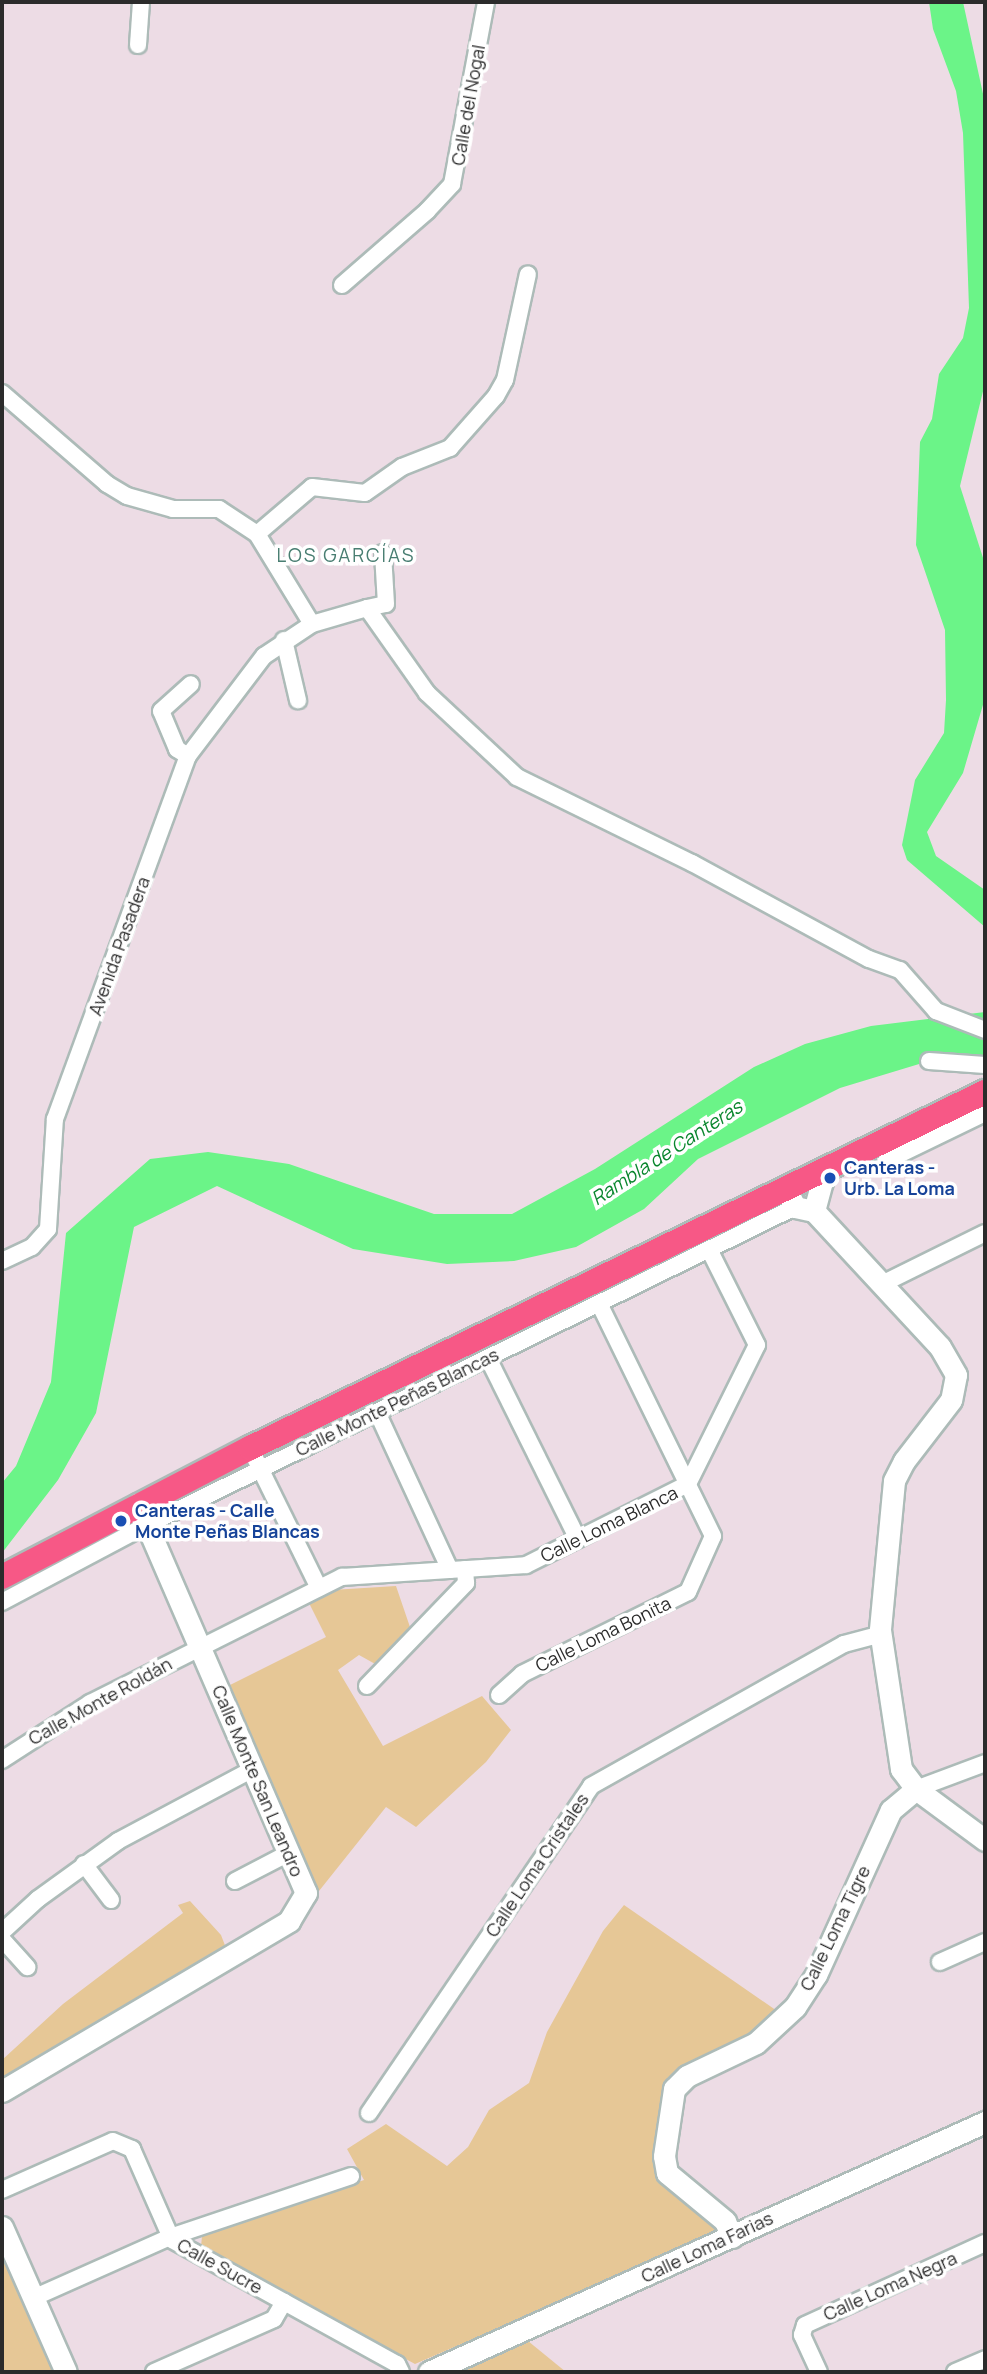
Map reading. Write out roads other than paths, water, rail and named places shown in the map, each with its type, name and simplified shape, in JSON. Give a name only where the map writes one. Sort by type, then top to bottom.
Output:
[{"type":"main road","points":[[799,1202],[818,1172],[985,1093]]},
{"type":"main road","name":"Calle Monte Peñas Blancas","points":[[2,1577],[144,1514],[799,1202]]},
{"type":"street","points":[[138,46],[141,2]]},
{"type":"street","name":"Calle del Nogal","points":[[341,285],[427,211],[452,184],[486,2]]},
{"type":"street","points":[[257,534],[312,487],[365,493],[402,467],[450,447],[496,396],[505,380],[528,274]]},
{"type":"street","points":[[2,393],[107,484],[127,496],[173,509],[219,509],[257,534],[312,624]]},
{"type":"street","points":[[383,553],[386,604],[367,608],[418,681],[517,777],[692,863],[869,959],[900,970],[936,1011],[985,1030]]},
{"type":"street","name":"Avenida Pasadera","points":[[2,1261],[32,1247],[48,1229],[55,1119],[188,756],[264,656],[284,640],[312,624],[367,608]]},
{"type":"street","points":[[284,640],[298,699]]},
{"type":"street","points":[[188,756],[177,749],[161,711],[191,684]]},
{"type":"street","points":[[929,1061],[985,1065]]},
{"type":"street","points":[[886,1161],[985,1114]]},
{"type":"street","points":[[818,1172],[822,1182],[799,1202],[882,1284],[948,1356],[957,1384],[951,1400],[904,1461],[894,1481],[881,1634],[895,1753],[916,1789],[985,1840]]},
{"type":"street","name":"Calle Monte Peñas Blancas","points":[[255,1459],[377,1412],[799,1202]]},
{"type":"street","points":[[882,1284],[985,1233]]},
{"type":"street","name":"Calle Loma Blanca","points":[[201,1647],[342,1577],[526,1565],[688,1484],[757,1345],[709,1249]]},
{"type":"street","name":"Calle Loma Bonita","points":[[499,1696],[522,1674],[688,1592],[713,1536],[599,1303]]},
{"type":"street","points":[[488,1358],[578,1539]]},
{"type":"street","points":[[367,1686],[466,1583],[377,1412]]},
{"type":"street","points":[[255,1459],[319,1588]]},
{"type":"street","name":"Calle Monte Peñas Blancas","points":[[2,1602],[144,1514]]},
{"type":"street","name":"Calle Monte San Leandro","points":[[2,2091],[289,1922],[306,1893],[144,1514]]},
{"type":"street","name":"Calle Loma Cristales","points":[[369,2113],[591,1786],[844,1644],[881,1634]]},
{"type":"street","name":"Calle Monte Roldán","points":[[2,1759],[90,1703],[201,1647]]},
{"type":"street","points":[[916,1789],[985,1763]]},
{"type":"street","points":[[2,1932],[84,1864],[145,1824],[253,1769]]},
{"type":"street","name":"Calle Loma Tigre","points":[[732,2237],[725,2221],[667,2173],[664,2156],[674,2089],[687,2077],[755,2043],[795,2007],[816,1975],[891,1810],[916,1789]]},
{"type":"street","points":[[235,1881],[289,1853]]},
{"type":"street","points":[[84,1864],[111,1900]]},
{"type":"street","points":[[2,1939],[27,1967]]},
{"type":"street","points":[[940,1962],[985,1942]]},
{"type":"street","name":"Calle Loma Farias","points":[[429,2372],[985,2122]]},
{"type":"street","name":"Calle Sucre","points":[[2,2190],[113,2141],[132,2149],[170,2237],[397,2364],[401,2372]]},
{"type":"street","points":[[33,2298],[170,2237],[351,2176]]},
{"type":"street","points":[[2,2227],[66,2372]]},
{"type":"street","name":"Calle Loma Negra","points":[[819,2372],[802,2335],[805,2325],[985,2244]]},
{"type":"street","points":[[154,2372],[274,2319],[284,2302]]},
{"type":"street","points":[[955,2372],[985,2359]]},
{"type":"water","points":[[929,2],[963,2],[985,103],[985,383],[960,486],[985,564],[985,698],[963,773],[927,832],[936,856],[985,890],[985,927],[907,860],[902,845],[915,780],[944,733],[946,700],[945,630],[916,545],[920,442],[932,419],[939,374],[963,338],[969,308],[963,133],[956,91],[933,29]]},
{"type":"water","name":"Rambla de Canteras","points":[[985,1012],[985,1065],[929,1061],[840,1088],[698,1159],[644,1209],[576,1247],[514,1261],[447,1264],[353,1249],[217,1186],[134,1227],[96,1413],[58,1480],[2,1553],[2,1483],[16,1466],[51,1382],[66,1233],[150,1159],[208,1152],[289,1164],[434,1214],[512,1214],[595,1169],[754,1067],[805,1044],[871,1026]]},
{"type":"place","name":"Canteras - Urb. La Loma","points":[[830,1178]]},
{"type":"place","name":"Canteras - Calle Monte Peñas Blancas","points":[[121,1521]]},
{"type":"district","name":"LOS GARCÍAS","points":[[346,556]]}]
